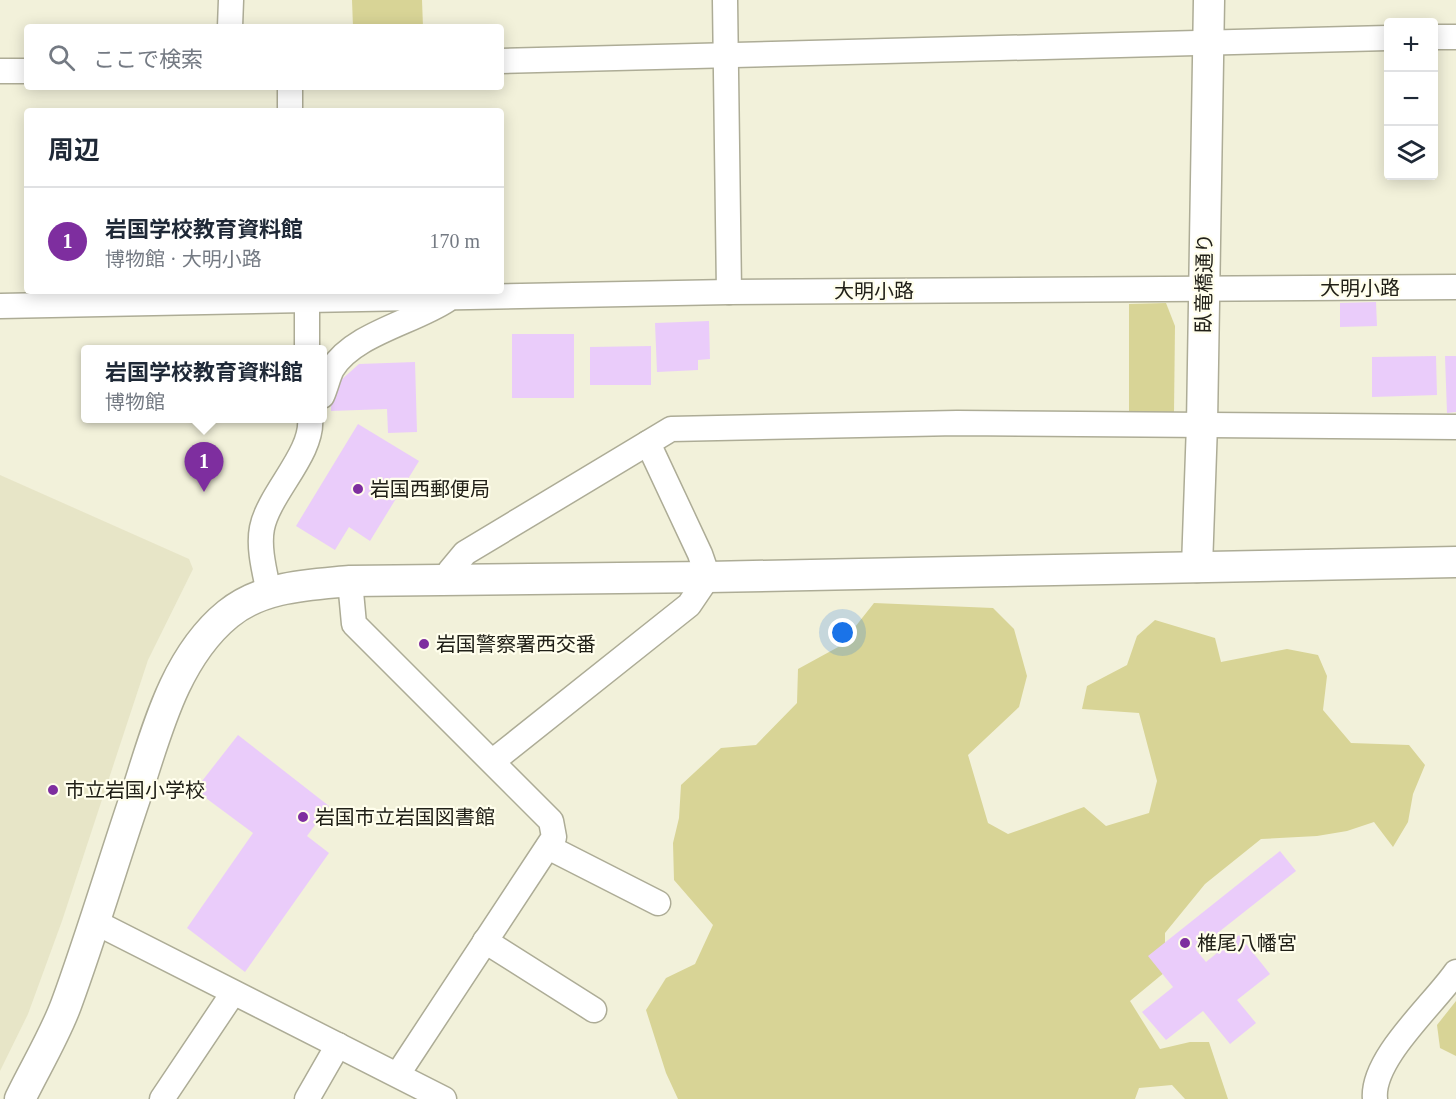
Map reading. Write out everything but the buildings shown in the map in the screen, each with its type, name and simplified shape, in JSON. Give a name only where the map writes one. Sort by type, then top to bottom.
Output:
[{"type":"street","points":[[230,24],[231,0]]},
{"type":"street","points":[[725,0],[729,292]]},
{"type":"street","name":"臥竜橋通り","points":[[1197,567],[1202,424],[1209,0]]},
{"type":"street","points":[[1438,38],[1456,37]]},
{"type":"street","points":[[504,61],[1384,39]]},
{"type":"street","points":[[0,71],[24,71]]},
{"type":"street","points":[[290,90],[290,108]]},
{"type":"street","name":"大明小路","points":[[0,306],[297,297],[449,299],[729,292],[1456,287]]},
{"type":"street","points":[[297,297],[306,345]]},
{"type":"street","points":[[327,383],[333,368],[357,345],[388,327],[428,313],[449,299]]},
{"type":"street","points":[[269,593],[261,529],[312,423]]},
{"type":"street","points":[[448,580],[450,571],[465,552],[671,429],[957,423],[1456,427]]},
{"type":"street","points":[[648,443],[700,554],[708,577]]},
{"type":"street","points":[[20,1099],[66,1007],[154,742],[182,670],[206,634],[222,619],[269,593],[300,585],[350,581],[708,577],[1456,561]]},
{"type":"street","points":[[493,761],[689,605],[708,577]]},
{"type":"street","points":[[350,581],[354,624],[551,820],[554,837],[398,1074]]},
{"type":"street","points":[[548,847],[658,903]]},
{"type":"street","points":[[93,921],[444,1099]]},
{"type":"street","points":[[485,941],[594,1010]]},
{"type":"street","points":[[1375,1099],[1374,1089],[1388,1054],[1456,972]]},
{"type":"street","points":[[162,1099],[233,993]]},
{"type":"street","points":[[307,1099],[338,1045]]},
{"type":"shaded area","points":[[352,0],[422,0],[423,24],[353,24]]},
{"type":"shaded area","points":[[1166,303],[1175,326],[1174,412],[1129,412],[1129,304]]},
{"type":"shaded area","name":"市立岩国小学校","points":[[0,475],[189,559],[193,569],[148,660],[62,921],[28,1014],[0,1071]]},
{"type":"shaded area","points":[[874,603],[993,608],[1014,629],[1027,676],[1019,707],[968,755],[988,823],[1008,834],[1084,807],[1106,826],[1149,813],[1157,781],[1139,713],[1082,709],[1087,686],[1127,665],[1137,636],[1155,620],[1215,638],[1221,662],[1287,649],[1318,655],[1327,676],[1323,710],[1351,743],[1409,745],[1425,765],[1413,794],[1408,822],[1393,847],[1374,822],[1347,831],[1317,836],[1261,839],[1205,884],[1165,933],[1165,972],[1130,1001],[1160,1049],[1190,1042],[1209,1042],[1228,1099],[1185,1099],[1172,1085],[1139,1088],[1135,1099],[678,1099],[666,1073],[646,1010],[666,978],[695,964],[713,925],[674,880],[673,843],[679,818],[681,785],[721,748],[756,745],[797,703],[798,669],[840,646]]},
{"type":"shaded area","points":[[1456,1001],[1456,1056],[1440,1048],[1437,1025]]},
{"type":"place","name":"岩国西郵便局","points":[[358,489]]},
{"type":"place","name":"岩国学校教育資料館","points":[[204,492]]},
{"type":"place","name":"岩国警察署西交番","points":[[424,644]]},
{"type":"place","name":"市立岩国小学校","points":[[53,790]]},
{"type":"place","name":"岩国市立岩国図書館","points":[[303,817]]},
{"type":"place","name":"椎尾八幡宮","points":[[1185,943]]}]
